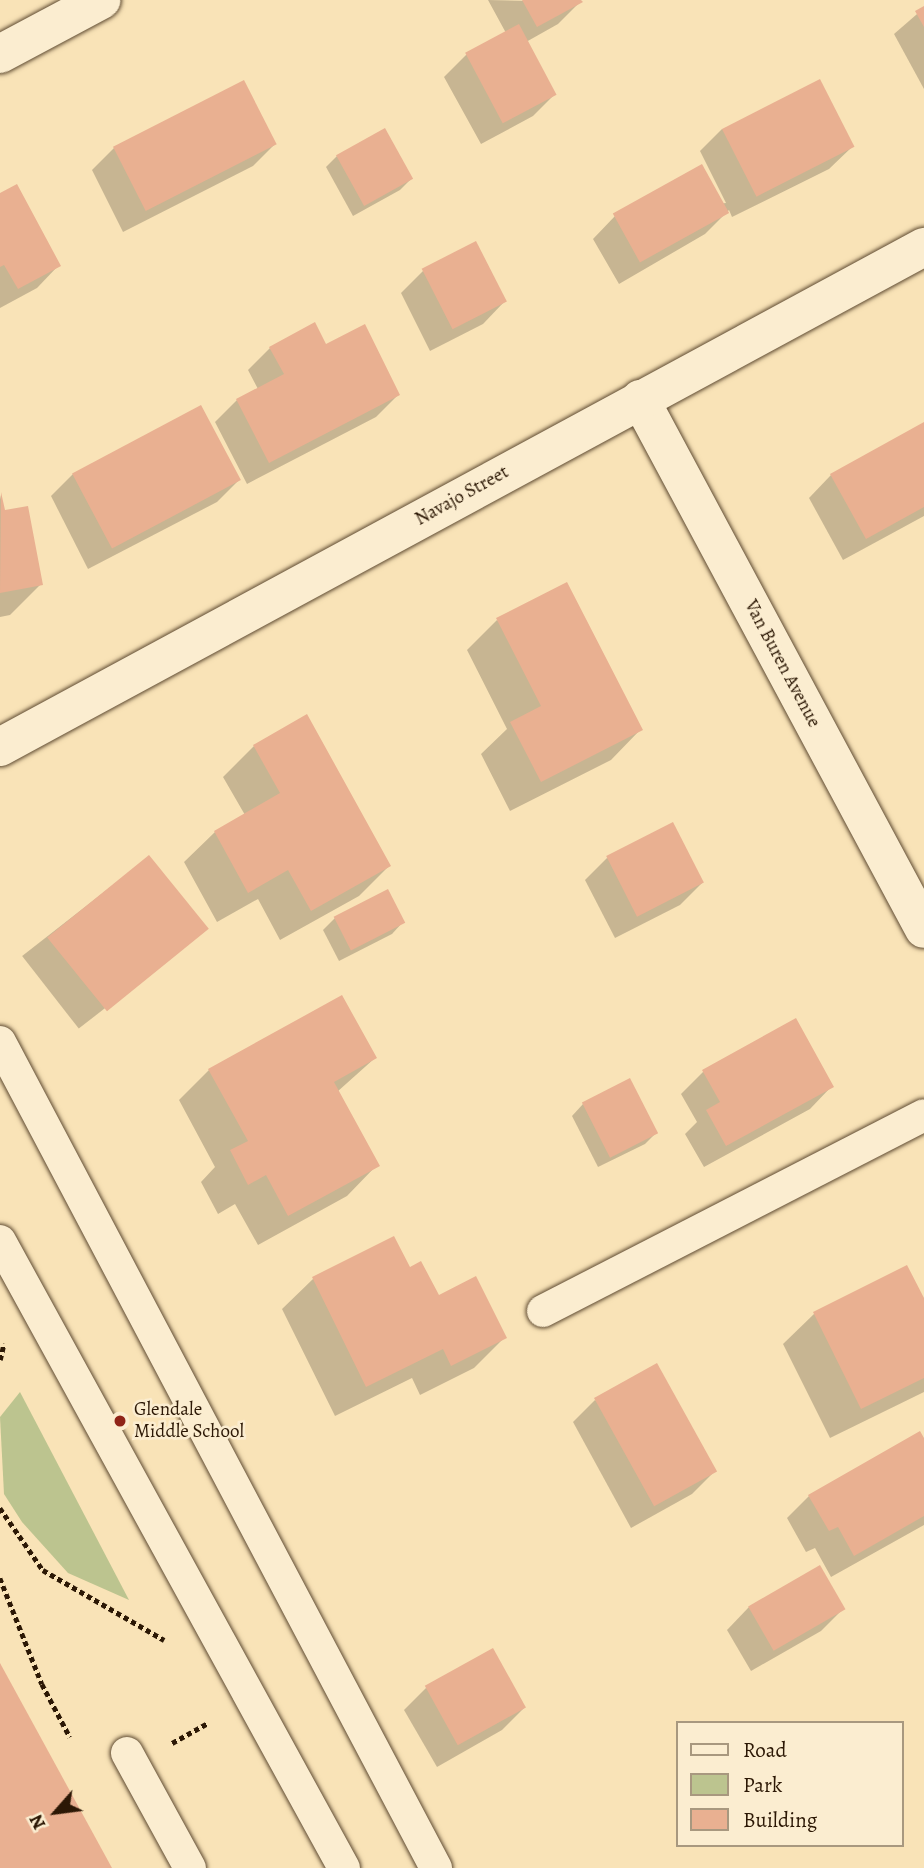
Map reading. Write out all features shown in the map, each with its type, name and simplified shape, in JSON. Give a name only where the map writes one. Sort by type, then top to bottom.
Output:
[{"type":"street","points":[[0,54],[101,0]]},
{"type":"street","name":"Navajo Street","points":[[0,747],[924,247]]},
{"type":"street","name":"Van Buren Avenue","points":[[640,399],[924,929]]},
{"type":"lane","points":[[0,1042],[436,1868]]},
{"type":"lane","points":[[543,1311],[924,1115]]},
{"type":"lane","points":[[0,1241],[344,1868]]},
{"type":"lane","points":[[127,1753],[190,1868]]},
{"type":"path","points":[[0,1360],[5,1339]]},
{"type":"path","points":[[0,1508],[43,1570],[164,1640]]},
{"type":"path","points":[[0,1578],[42,1684],[70,1737]]},
{"type":"path","points":[[166,1747],[208,1723]]},
{"type":"green space","points":[[20,1392],[129,1600],[68,1573],[22,1522],[4,1494],[0,1417]]},
{"type":"building","points":[[522,0],[581,0],[583,2],[537,27]]},
{"type":"building","points":[[924,6],[924,27],[915,11]]},
{"type":"building","points":[[519,24],[557,95],[503,123],[465,53]]},
{"type":"building","points":[[820,79],[855,147],[756,197],[722,129]]},
{"type":"building","points":[[244,80],[277,144],[146,211],[113,147]]},
{"type":"building","points":[[385,128],[413,179],[364,206],[336,155]]},
{"type":"building","points":[[702,164],[729,213],[640,262],[613,213]]},
{"type":"building","points":[[17,184],[61,266],[18,289],[4,265],[0,267],[0,193]]},
{"type":"building","points":[[476,241],[507,302],[453,329],[422,269]]},
{"type":"building","points":[[315,322],[326,344],[365,324],[400,395],[269,463],[236,399],[284,374],[269,347]]},
{"type":"building","points":[[201,405],[241,480],[112,549],[72,474]]},
{"type":"building","points":[[924,422],[924,507],[866,539],[830,474]]},
{"type":"building","points":[[1,492],[5,510],[28,506],[43,585],[0,593]]},
{"type":"building","points":[[567,582],[643,730],[541,782],[510,722],[541,706],[496,618]]},
{"type":"building","points":[[307,714],[391,866],[311,911],[288,870],[248,893],[214,831],[280,793],[253,745]]},
{"type":"building","points":[[673,822],[704,883],[637,917],[606,856]]},
{"type":"building","points":[[149,855],[209,929],[107,1011],[47,937]]},
{"type":"building","points":[[388,889],[405,923],[351,951],[334,917]]},
{"type":"building","points":[[342,995],[377,1058],[334,1082],[380,1166],[288,1216],[266,1175],[248,1185],[230,1150],[248,1141],[208,1069]]},
{"type":"building","points":[[796,1018],[834,1087],[726,1146],[706,1110],[720,1102],[702,1070]]},
{"type":"building","points":[[630,1078],[658,1133],[610,1158],[582,1103]]},
{"type":"building","points":[[394,1236],[410,1267],[421,1261],[439,1295],[476,1276],[507,1338],[451,1366],[443,1349],[366,1387],[312,1277]]},
{"type":"building","points":[[907,1265],[924,1298],[924,1378],[861,1409],[813,1312]]},
{"type":"building","points":[[657,1363],[717,1471],[654,1506],[594,1398]]},
{"type":"building","points":[[920,1431],[924,1438],[924,1516],[854,1556],[838,1527],[829,1531],[808,1495]]},
{"type":"building","points":[[820,1565],[845,1609],[774,1651],[748,1606]]},
{"type":"building","points":[[493,1648],[526,1707],[458,1745],[425,1686]]},
{"type":"building","points":[[0,1663],[112,1868],[0,1868]]},
{"type":"place","name":"Glendale Middle School","points":[[120,1421]]}]
